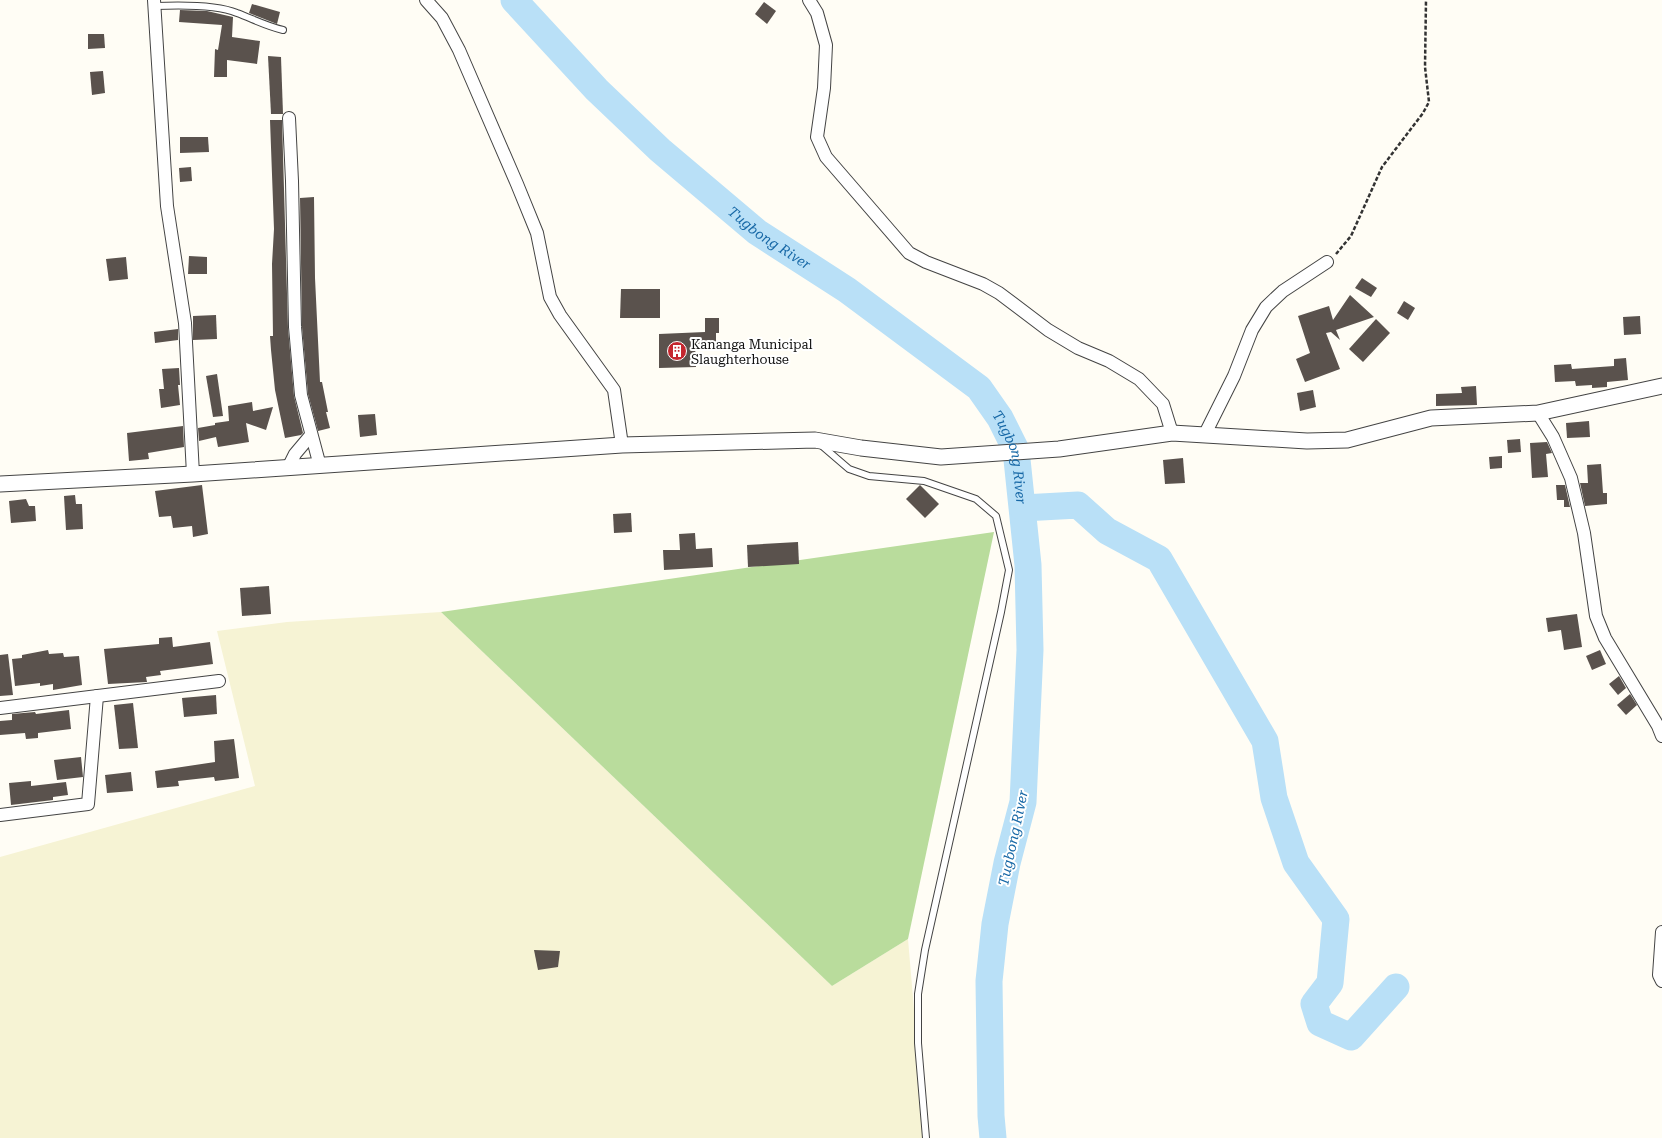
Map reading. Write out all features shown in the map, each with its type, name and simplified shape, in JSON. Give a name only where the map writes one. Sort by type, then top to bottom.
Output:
[{"type":"street","points":[[426,0],[442,18],[459,50],[537,232],[550,297],[560,315],[614,390],[622,445]]},
{"type":"street","points":[[809,0],[817,13],[826,45],[824,88],[817,137],[826,158],[909,253],[926,262],[983,284],[999,293],[1048,330],[1078,348],[1109,361],[1140,380],[1163,404],[1172,433]]},
{"type":"street","points":[[154,3],[167,206],[185,323],[193,474]]},
{"type":"street","points":[[289,118],[295,327],[301,395],[320,466]]},
{"type":"street","points":[[1205,434],[1234,376],[1252,330],[1266,307],[1283,291],[1326,262]]},
{"type":"street","points":[[0,484],[193,474],[622,445],[815,440],[860,448],[941,457],[1059,449],[1172,433],[1307,441],[1347,440],[1431,418],[1538,413],[1662,386]]},
{"type":"street","points":[[1538,413],[1554,437],[1571,478],[1584,532],[1596,616],[1604,638],[1658,726],[1662,736]]},
{"type":"street","points":[[288,468],[295,454],[312,435]]},
{"type":"street","points":[[0,708],[219,681]]},
{"type":"street","points":[[0,815],[88,804],[96,696]]},
{"type":"street","points":[[1662,932],[1658,975],[1662,981]]},
{"type":"lane","points":[[154,3],[189,5],[236,12],[262,25],[283,30]]},
{"type":"lane","points":[[815,440],[849,469],[869,476],[924,481],[976,499],[996,516],[1009,570],[1001,612],[925,950],[918,994],[918,1043],[926,1138]]},
{"type":"path","points":[[1326,262],[1342,249],[1351,236],[1382,167],[1423,113],[1429,102],[1425,68],[1426,0]]},
{"type":"shaded area","points":[[441,612],[832,986],[908,939],[925,1138],[0,1138],[0,857],[255,786],[217,631],[287,622]]},
{"type":"green space","points":[[994,532],[908,939],[832,986],[441,612]]},
{"type":"building","points":[[764,2],[776,11],[767,24],[755,14]]},
{"type":"building","points":[[252,4],[280,12],[277,24],[249,13]]},
{"type":"building","points":[[180,10],[207,11],[233,17],[232,37],[260,41],[257,64],[227,60],[227,77],[214,77],[215,49],[218,50],[222,25],[179,22]]},
{"type":"building","points":[[88,34],[104,34],[105,48],[88,49]]},
{"type":"building","points":[[268,56],[281,57],[283,114],[271,114]]},
{"type":"building","points":[[103,71],[105,93],[92,95],[90,72]]},
{"type":"building","points":[[270,120],[282,120],[288,328],[294,396],[303,433],[301,435],[285,438],[275,390],[270,336],[273,336],[272,264],[274,229]]},
{"type":"building","points":[[180,137],[208,137],[209,152],[180,153]]},
{"type":"building","points":[[191,167],[192,181],[180,182],[179,168]]},
{"type":"building","points":[[314,197],[315,278],[320,382],[322,382],[330,428],[318,431],[308,394],[302,327],[300,198]]},
{"type":"building","points":[[189,256],[207,257],[207,274],[188,274]]},
{"type":"building","points":[[126,257],[128,279],[109,281],[106,259]]},
{"type":"building","points":[[1362,278],[1377,288],[1371,297],[1355,288]]},
{"type":"building","points":[[621,289],[660,289],[660,318],[620,318]]},
{"type":"building","points":[[1350,295],[1374,317],[1336,330],[1340,340],[1331,332],[1326,333],[1340,369],[1305,382],[1296,359],[1310,353],[1298,316],[1329,306],[1333,320]]},
{"type":"building","points":[[1404,301],[1415,308],[1408,320],[1397,313]]},
{"type":"building","points":[[216,315],[217,339],[193,340],[193,316]]},
{"type":"building","points":[[1640,316],[1641,334],[1624,335],[1623,317]]},
{"type":"building","name":"Kananga Municipal Slaughterhouse","points":[[705,318],[719,318],[719,333],[716,333],[716,344],[695,344],[696,367],[659,368],[659,334],[705,332]]},
{"type":"building","points":[[1376,319],[1390,333],[1363,362],[1349,349]]},
{"type":"building","points":[[178,329],[178,340],[155,343],[154,332]]},
{"type":"building","points":[[1626,358],[1628,380],[1607,382],[1607,387],[1592,388],[1592,385],[1576,386],[1575,381],[1555,382],[1554,365],[1571,364],[1572,369],[1614,366],[1614,359]]},
{"type":"building","points":[[179,368],[180,385],[178,385],[180,405],[161,408],[159,389],[164,389],[162,369]]},
{"type":"building","points":[[217,374],[223,416],[213,417],[206,376]]},
{"type":"building","points":[[1476,386],[1477,405],[1436,406],[1436,394],[1462,393],[1461,387]]},
{"type":"building","points":[[1313,390],[1316,407],[1300,411],[1297,393]]},
{"type":"building","points":[[252,402],[253,411],[273,407],[266,430],[246,423],[249,442],[218,447],[216,437],[199,441],[198,428],[229,421],[228,406]]},
{"type":"building","points":[[375,414],[377,435],[360,437],[358,415]]},
{"type":"building","points":[[1589,421],[1590,437],[1567,438],[1566,423]]},
{"type":"building","points":[[183,426],[184,447],[148,453],[149,459],[129,461],[127,433]]},
{"type":"building","points":[[1520,439],[1521,452],[1508,453],[1507,440]]},
{"type":"building","points":[[1547,442],[1552,453],[1546,454],[1548,477],[1532,478],[1530,443]]},
{"type":"building","points":[[1502,456],[1502,468],[1490,469],[1489,457]]},
{"type":"building","points":[[1183,458],[1185,483],[1165,484],[1163,460]]},
{"type":"building","points":[[1601,464],[1603,493],[1607,493],[1607,504],[1585,506],[1580,483],[1588,483],[1587,465]]},
{"type":"building","points":[[202,485],[208,534],[193,537],[192,526],[173,528],[171,516],[159,517],[155,491]]},
{"type":"building","points":[[920,485],[939,504],[925,518],[906,499]]},
{"type":"building","points":[[1556,485],[1565,485],[1570,507],[1564,507],[1564,500],[1557,500]]},
{"type":"building","points":[[75,495],[76,504],[82,504],[83,529],[66,530],[64,496]]},
{"type":"building","points":[[26,499],[29,506],[35,506],[36,521],[11,523],[9,501]]},
{"type":"building","points":[[631,513],[632,532],[614,533],[613,514]]},
{"type":"building","points":[[695,533],[696,549],[712,548],[713,567],[664,570],[663,550],[680,550],[679,534]]},
{"type":"building","points":[[798,542],[799,564],[748,567],[747,545]]},
{"type":"building","points":[[269,586],[271,614],[242,616],[240,588]]},
{"type":"building","points":[[1577,614],[1582,647],[1564,650],[1561,630],[1548,632],[1546,618]]},
{"type":"building","points":[[172,637],[173,647],[210,642],[213,664],[160,671],[161,675],[146,677],[147,682],[108,684],[104,649],[159,644],[159,638]]},
{"type":"building","points":[[48,650],[49,654],[63,653],[64,657],[79,656],[82,685],[53,690],[53,684],[40,686],[40,683],[15,686],[12,659],[22,658],[22,655]]},
{"type":"building","points":[[1600,650],[1606,664],[1592,670],[1586,656]]},
{"type":"building","points":[[8,654],[13,695],[0,696],[0,655]]},
{"type":"building","points":[[1619,676],[1626,688],[1618,695],[1609,684]]},
{"type":"building","points":[[1630,694],[1637,705],[1626,715],[1617,705]]},
{"type":"building","points":[[216,695],[217,714],[184,717],[182,698]]},
{"type":"building","points":[[133,703],[138,748],[119,749],[114,705]]},
{"type":"building","points":[[69,710],[71,729],[38,733],[38,738],[26,739],[25,733],[0,735],[0,721],[12,720],[12,714],[35,712],[36,714]]},
{"type":"building","points":[[234,739],[239,778],[215,781],[214,777],[178,781],[179,786],[157,788],[155,771],[215,762],[214,741]]},
{"type":"building","points":[[81,757],[83,777],[57,780],[54,760]]},
{"type":"building","points":[[131,772],[133,791],[107,793],[105,775]]},
{"type":"building","points":[[31,781],[31,786],[66,782],[68,795],[53,797],[53,800],[11,805],[9,783]]},
{"type":"building","points":[[534,950],[560,951],[558,967],[538,970]]},
{"type":"waterway","name":"Tugbong River","points":[[514,0],[597,90],[660,150],[757,232],[847,290],[979,388],[1000,418],[1016,450],[1028,565],[1030,650],[1023,802],[1007,863],[995,924],[989,981],[991,1116],[993,1138]]},
{"type":"waterway","points":[[1023,508],[1078,505],[1107,531],[1159,559],[1265,741],[1274,798],[1296,863],[1336,919],[1330,983],[1314,1004],[1320,1023],[1351,1037],[1396,987]]},
{"type":"place","name":"Kananga Municipal Slaughterhouse","points":[[677,351]]}]
